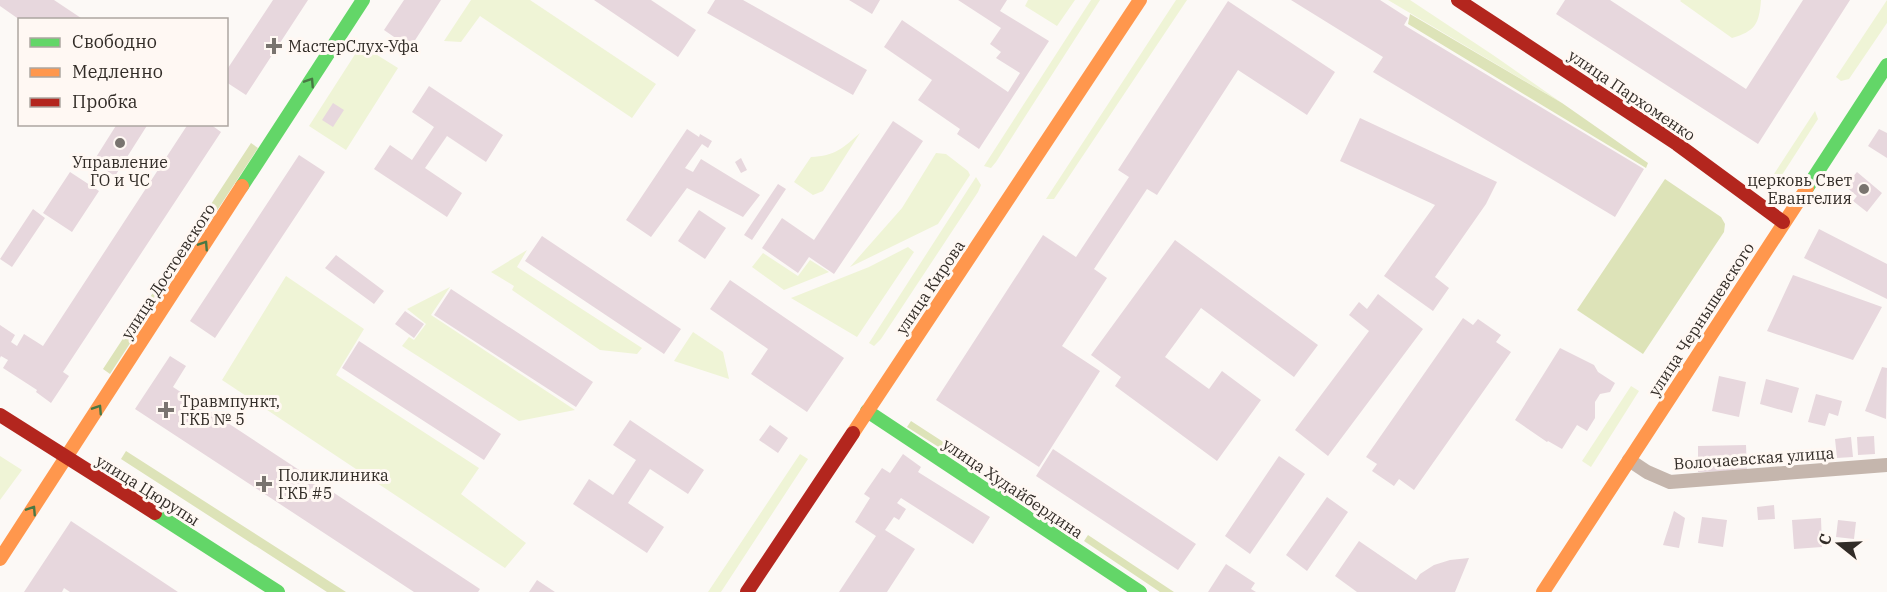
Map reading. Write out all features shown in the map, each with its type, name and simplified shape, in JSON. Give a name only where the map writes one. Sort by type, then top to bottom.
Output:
[{"type":"street","name":"улица Достоевского","points":[[0,559],[363,0]]},
{"type":"street","name":"улица Кирова","points":[[747,592],[1140,0]]},
{"type":"street","name":"улица Пархоменко","points":[[1458,0],[1677,144],[1783,222]]},
{"type":"street","name":"улица Чернышевского","points":[[1543,592],[1887,65]]},
{"type":"street","name":"улица Худайбердина","points":[[867,411],[1140,592]]},
{"type":"street","name":"улица Цюрупы","points":[[0,415],[278,592]]},
{"type":"street","name":"Волочаевская улица","points":[[1629,460],[1647,472],[1670,482],[1887,465]]},
{"type":"green space","points":[[471,0],[530,0],[656,84],[632,118],[480,16],[461,42],[444,41]]},
{"type":"green space","points":[[1028,0],[1075,0],[1057,26],[1025,6]]},
{"type":"green space","points":[[1091,0],[1100,0],[996,162],[991,168],[984,166]]},
{"type":"green space","points":[[1176,0],[1187,0],[1054,199],[1046,199]]},
{"type":"green space","points":[[1388,0],[1410,0],[1562,103]]},
{"type":"green space","points":[[1681,0],[1761,0],[1759,16],[1754,26],[1746,33],[1732,38]]},
{"type":"green space","points":[[1887,0],[1887,23],[1849,79],[1841,81],[1836,77]]},
{"type":"green space","points":[[1410,14],[1562,103],[1648,163],[1646,168],[1408,24]]},
{"type":"green space","points":[[361,45],[398,68],[346,150],[309,126]]},
{"type":"green space","points":[[1815,111],[1818,119],[1782,175],[1774,174]]},
{"type":"green space","points":[[860,133],[823,191],[813,195],[794,182],[811,157],[826,155],[838,150]]},
{"type":"green space","points":[[251,143],[258,148],[110,374],[103,369]]},
{"type":"green space","points":[[936,153],[946,154],[970,175],[938,224],[850,267],[902,208]]},
{"type":"green space","points":[[976,177],[981,185],[978,192],[881,339],[874,346],[869,343]]},
{"type":"green space","points":[[1665,179],[1721,217],[1725,224],[1724,232],[1643,354],[1577,310]]},
{"type":"green space","points":[[908,247],[914,252],[857,337],[791,298],[869,267]]},
{"type":"green space","points":[[527,250],[517,267],[642,348],[637,354],[600,350],[512,290],[514,286],[491,272]]},
{"type":"green space","points":[[763,253],[798,276],[810,260],[829,272],[784,290],[752,267]]},
{"type":"green space","points":[[286,276],[364,329],[336,375],[479,468],[461,494],[526,543],[505,568],[222,380]]},
{"type":"green space","points":[[450,287],[431,315],[575,410],[519,421],[402,346],[409,337],[414,340],[426,324],[407,309]]},
{"type":"green space","points":[[693,332],[723,352],[729,379],[674,361]]},
{"type":"green space","points":[[1631,386],[1639,391],[1591,467],[1582,461]]},
{"type":"green space","points":[[911,421],[982,467],[978,472],[907,427]]},
{"type":"green space","points":[[126,451],[346,592],[327,592],[121,459]]},
{"type":"green space","points":[[800,454],[808,459],[721,592],[708,592]]},
{"type":"green space","points":[[0,456],[22,470],[0,500]]},
{"type":"green space","points":[[1088,535],[1174,592],[1160,592],[1084,541]]},
{"type":"building","points":[[0,0],[54,0],[81,18],[18,19],[0,6]]},
{"type":"building","points":[[273,0],[308,0],[246,95],[228,83],[228,68]]},
{"type":"building","points":[[404,0],[441,0],[410,48],[384,30]]},
{"type":"building","points":[[594,0],[651,0],[696,30],[678,57]]},
{"type":"building","points":[[715,0],[743,0],[867,70],[853,95],[707,13]]},
{"type":"building","points":[[849,0],[880,0],[872,14]]},
{"type":"building","points":[[958,0],[1007,0],[1000,11],[1049,41],[979,149],[957,134],[960,129],[918,100],[932,80],[884,47],[902,20],[1008,92],[1020,73],[996,58],[1001,52],[990,44],[1001,28]]},
{"type":"building","points":[[1291,0],[1380,0],[1408,18],[1404,25],[1644,169],[1615,217],[1373,72],[1383,57]]},
{"type":"building","points":[[1565,0],[1610,0],[1746,89],[1803,0],[1850,0],[1758,144],[1556,14]]},
{"type":"building","points":[[1228,1],[1335,72],[1307,115],[1238,70],[1157,195],[1147,189],[1094,269],[1107,278],[1062,346],[1100,371],[1039,467],[936,400],[1043,235],[1076,257],[1129,177],[1118,170]]},
{"type":"building","points":[[429,86],[503,135],[486,162],[447,136],[425,168],[462,193],[447,217],[374,169],[390,145],[412,160],[434,127],[412,112]]},
{"type":"building","points":[[333,103],[344,110],[333,127],[322,120]]},
{"type":"building","points":[[1360,118],[1497,182],[1486,204],[1435,277],[1449,288],[1433,311],[1384,276],[1435,205],[1340,161]]},
{"type":"building","points":[[893,121],[923,141],[834,274],[809,257],[798,273],[762,248],[782,218],[814,240]]},
{"type":"building","name":"Управление ГО и ЧС","points":[[116,126],[147,126],[115,176],[93,162]]},
{"type":"building","points":[[187,126],[213,126],[221,132],[63,372],[69,376],[51,403],[36,392],[37,390],[3,368],[8,360],[1,356],[0,358],[0,325],[15,335],[11,342],[17,346],[24,334],[43,346]]},
{"type":"building","points":[[687,129],[699,137],[700,134],[712,141],[708,148],[702,144],[685,168],[693,172],[701,159],[760,195],[743,217],[687,188],[651,237],[626,220]]},
{"type":"building","points":[[1879,129],[1887,133],[1887,158],[1868,146]]},
{"type":"building","points":[[299,155],[325,172],[215,338],[190,321]]},
{"type":"building","points":[[741,158],[747,170],[741,173],[735,162]]},
{"type":"building","points":[[70,172],[99,191],[72,232],[43,213]]},
{"type":"building","name":"церковь Свет Евангелия","points":[[1857,172],[1882,193],[1867,212],[1853,201],[1857,196],[1845,186]]},
{"type":"building","points":[[778,184],[786,189],[752,240],[744,235]]},
{"type":"building","points":[[33,209],[45,218],[12,267],[0,259]]},
{"type":"building","points":[[699,210],[726,228],[705,259],[678,241]]},
{"type":"building","points":[[1819,229],[1887,264],[1887,299],[1804,258]]},
{"type":"building","points":[[542,236],[681,329],[664,354],[525,261]]},
{"type":"building","points":[[1175,240],[1318,345],[1294,377],[1201,308],[1165,357],[1209,389],[1222,371],[1261,400],[1217,461],[1115,386],[1121,377],[1091,355]]},
{"type":"building","points":[[336,255],[384,291],[374,304],[325,268]]},
{"type":"building","points":[[1793,275],[1882,307],[1853,360],[1767,331]]},
{"type":"building","points":[[730,280],[844,358],[807,412],[751,374],[768,349],[710,309]]},
{"type":"building","points":[[451,289],[593,382],[576,407],[434,315]]},
{"type":"building","points":[[1378,294],[1423,329],[1328,456],[1295,430],[1369,331],[1349,315],[1359,302],[1367,309]]},
{"type":"building","points":[[405,311],[424,324],[414,338],[395,324]]},
{"type":"building","points":[[1463,318],[1473,325],[1478,319],[1501,335],[1496,342],[1511,352],[1414,490],[1399,479],[1394,486],[1372,471],[1377,464],[1366,457]]},
{"type":"building","points":[[359,341],[501,434],[484,460],[342,368]]},
{"type":"building","points":[[1560,348],[1594,365],[1598,372],[1615,383],[1610,392],[1600,394],[1595,402],[1595,418],[1587,431],[1577,425],[1562,449],[1547,442],[1515,420]]},
{"type":"building","points":[[170,356],[186,366],[173,387],[480,589],[478,592],[414,592],[135,409]]},
{"type":"building","points":[[1882,367],[1887,368],[1886,419],[1865,411]]},
{"type":"building","points":[[1719,376],[1746,382],[1739,417],[1712,411]]},
{"type":"building","points":[[1766,379],[1799,388],[1792,413],[1760,404]]},
{"type":"building","points":[[1816,394],[1842,401],[1838,416],[1829,413],[1825,426],[1808,422]]},
{"type":"building","points":[[630,420],[704,470],[688,494],[650,469],[628,503],[664,527],[647,553],[573,504],[589,479],[613,495],[636,460],[613,445]]},
{"type":"building","points":[[770,425],[788,438],[778,453],[759,440]]},
{"type":"building","points":[[1874,436],[1875,454],[1858,455],[1857,437]]},
{"type":"building","points":[[1851,437],[1853,457],[1837,458],[1835,439]]},
{"type":"building","points":[[1746,445],[1747,471],[1698,472],[1698,446]]},
{"type":"building","points":[[1053,449],[1196,544],[1178,570],[1036,476]]},
{"type":"building","points":[[903,454],[921,467],[918,472],[990,517],[973,544],[901,498],[897,503],[906,509],[899,520],[894,517],[885,530],[915,549],[887,592],[839,592],[876,536],[855,522],[870,498],[864,494],[882,468],[890,473]]},
{"type":"building","points":[[1279,456],[1305,474],[1250,554],[1225,536]]},
{"type":"building","points":[[1327,497],[1348,512],[1307,571],[1286,555]]},
{"type":"building","points":[[1774,505],[1775,519],[1758,520],[1757,507]]},
{"type":"building","points":[[1674,511],[1685,518],[1679,548],[1663,545]]},
{"type":"building","points":[[1702,517],[1727,520],[1723,547],[1698,543]]},
{"type":"building","points":[[1821,518],[1822,547],[1794,549],[1792,520]]},
{"type":"building","points":[[1838,520],[1856,522],[1854,539],[1836,537]]},
{"type":"building","points":[[71,521],[178,592],[70,592],[64,588],[62,592],[24,592]]},
{"type":"building","points":[[1359,541],[1416,580],[1420,574],[1434,565],[1469,558],[1455,592],[1357,592],[1335,576]]},
{"type":"building","points":[[1226,564],[1255,583],[1251,589],[1256,592],[1208,592]]},
{"type":"building","points":[[537,580],[555,592],[529,592]]},
{"type":"traffic: fast","points":[[242,186],[363,0]]},
{"type":"traffic: fast","points":[[1807,188],[1887,65]]},
{"type":"traffic: fast","points":[[867,411],[1140,592]]},
{"type":"traffic: fast","points":[[155,513],[278,592]]},
{"type":"traffic: slow","points":[[853,433],[1140,0]]},
{"type":"traffic: slow","points":[[0,559],[242,186]]},
{"type":"traffic: slow","points":[[1543,592],[1807,188]]},
{"type":"traffic: jam","points":[[1458,0],[1677,144],[1783,222]]},
{"type":"traffic: jam","points":[[0,415],[155,513]]},
{"type":"traffic: jam","points":[[747,592],[853,433]]},
{"type":"place","name":"МастерСлух-Уфа","points":[[274,46]]},
{"type":"place","name":"Управление ГО и ЧС","points":[[120,143]]},
{"type":"place","name":"церковь Свет Евангелия","points":[[1864,189]]},
{"type":"place","name":"Травмпункт, ГКБ № 5","points":[[166,410]]},
{"type":"place","name":"Поликлиника ГКБ #5","points":[[264,484]]}]
